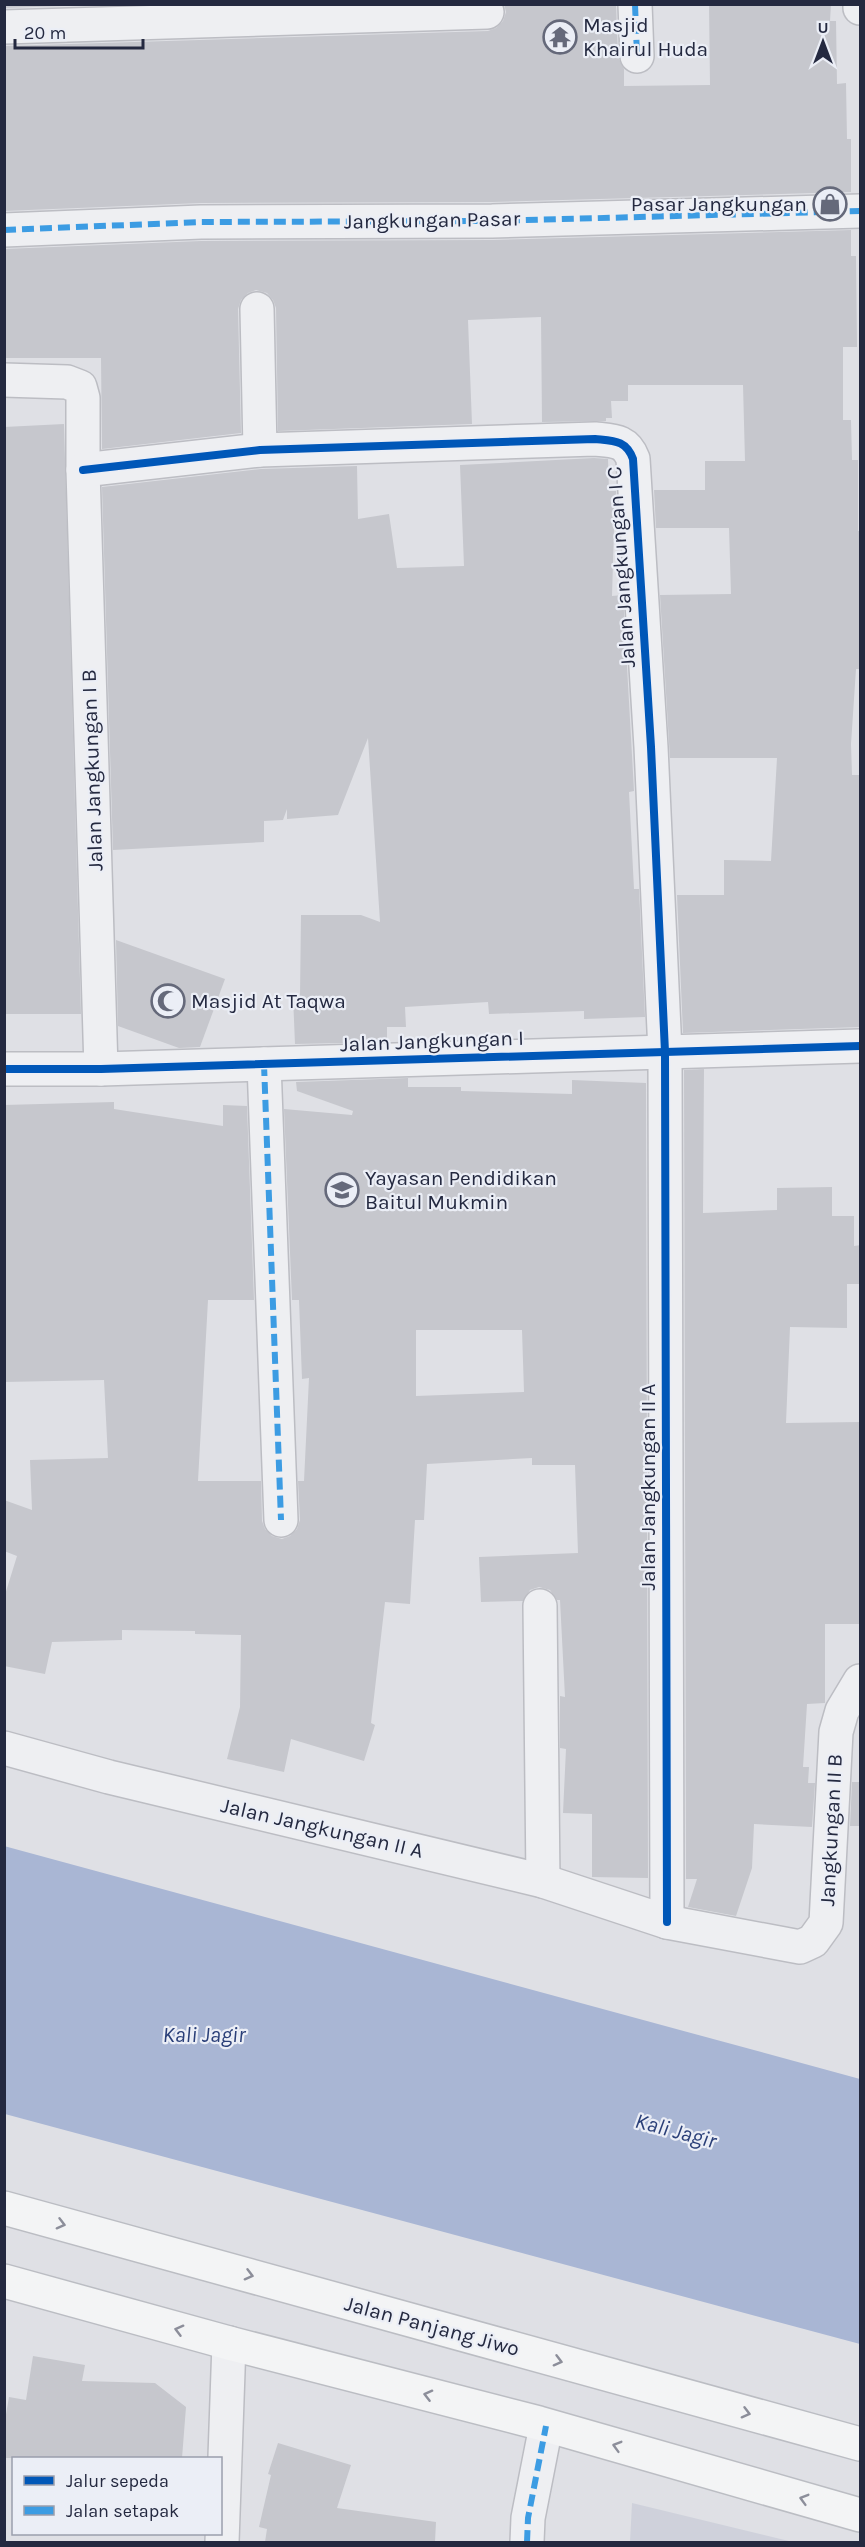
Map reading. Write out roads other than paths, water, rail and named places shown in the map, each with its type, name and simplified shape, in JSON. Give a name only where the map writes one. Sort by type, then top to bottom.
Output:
[{"type":"main road","name":"Jalan Panjang Jiwo","points":[[4,2208],[861,2444]]},
{"type":"main road","points":[[4,2281],[546,2426],[861,2515]]},
{"type":"street","points":[[635,4],[637,56]]},
{"type":"street","points":[[4,27],[487,12]]},
{"type":"street","name":"Jangkungan Pasar","points":[[4,230],[201,222],[492,221],[861,211]]},
{"type":"street","points":[[257,309],[260,450]]},
{"type":"street","name":"Jalan Jangkungan I B","points":[[4,380],[67,382],[80,387],[83,398],[83,470],[101,1069]]},
{"type":"street","name":"Jalan Jangkungan I C","points":[[83,470],[260,450],[595,439],[621,441],[630,450],[633,459],[651,747],[665,1052]]},
{"type":"street","name":"Jalan Jangkungan I","points":[[4,1069],[101,1069],[861,1046]]},
{"type":"street","name":"Jalan Jangkungan II A","points":[[4,1748],[109,1777],[543,1881],[668,1922],[665,1052]]},
{"type":"street","points":[[264,1064],[281,1520]]},
{"type":"street","points":[[540,1606],[543,1881]]},
{"type":"street","name":"Jangkungan II B","points":[[668,1922],[800,1947],[813,1941],[826,1923],[836,1732],[842,1711],[861,1681]]},
{"type":"street","points":[[222,2542],[229,2343]]},
{"type":"street","points":[[527,2542],[528,2518],[546,2426]]},
{"type":"water","name":"Kali Jagir","points":[[4,1846],[860,2079],[860,2344],[5,2114]]},
{"type":"place","name":"Masjid Khairul Huda","points":[[560,37]]},
{"type":"place","name":"Pasar Jangkungan","points":[[830,204]]},
{"type":"place","name":"Masjid At Taqwa","points":[[168,1001]]},
{"type":"place","name":"Yayasan Pendidikan Baitul Mukmin","points":[[342,1190]]}]
